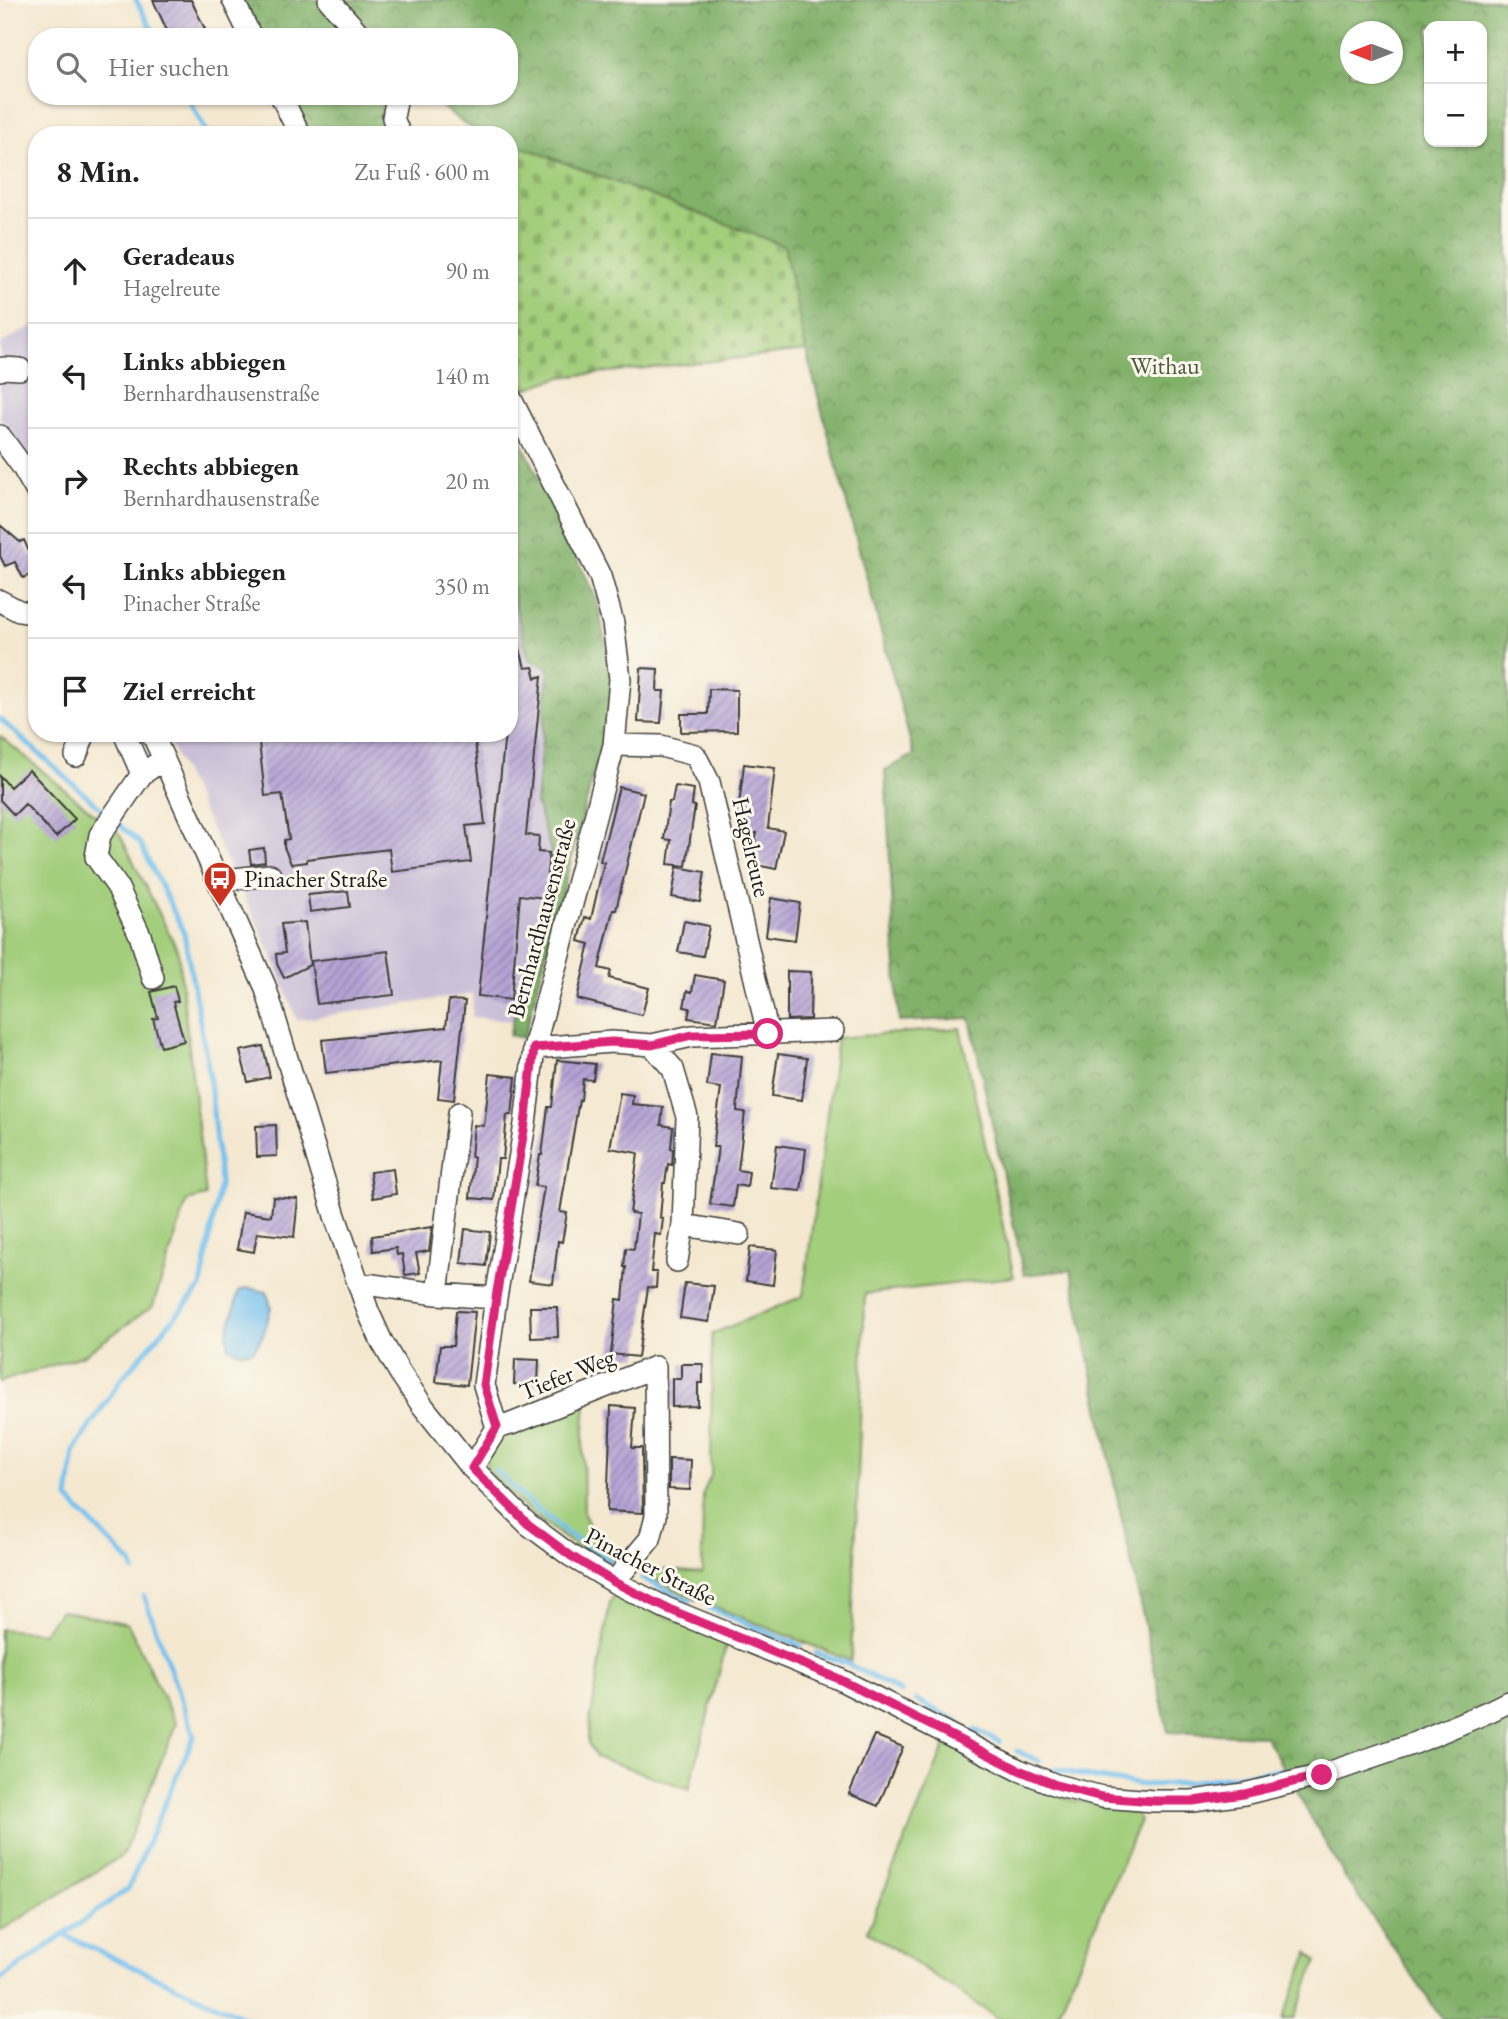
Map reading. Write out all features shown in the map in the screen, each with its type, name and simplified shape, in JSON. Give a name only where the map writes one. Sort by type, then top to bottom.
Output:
[{"type":"street","points":[[233,0],[247,28]]},
{"type":"street","points":[[329,0],[354,28]]},
{"type":"street","points":[[285,105],[296,126]]},
{"type":"street","points":[[395,105],[393,118],[396,126]]},
{"type":"street","name":"Bernhardhausenstraße","points":[[497,1427],[484,1385],[525,1124],[534,1048],[614,745],[620,679],[613,623],[600,576],[518,413]]},
{"type":"street","points":[[0,436],[28,476]]},
{"type":"street","points":[[0,601],[28,612]]},
{"type":"street","points":[[76,756],[81,742]]},
{"type":"street","points":[[128,742],[142,774]]},
{"type":"street","name":"Pinacher Straße","points":[[156,742],[188,824],[220,885],[265,986],[335,1216],[382,1342],[422,1405],[472,1468],[528,1524],[571,1556],[614,1582],[666,1608],[837,1678],[1019,1770],[1056,1785],[1102,1797],[1193,1801],[1244,1794],[1322,1775],[1415,1743],[1508,1702]]},
{"type":"street","name":"Hagelreute","points":[[614,745],[662,746],[695,755],[709,782],[768,1034]]},
{"type":"street","points":[[153,978],[132,906],[96,857],[100,835],[142,774],[164,759]]},
{"type":"street","points":[[220,885],[234,879],[270,876]]},
{"type":"street","points":[[534,1048],[612,1042],[652,1045],[692,1035],[833,1031]]},
{"type":"street","points":[[652,1045],[673,1069],[687,1116],[683,1225],[677,1261]]},
{"type":"street","points":[[437,1294],[459,1113]]},
{"type":"street","points":[[683,1225],[739,1234]]},
{"type":"street","points":[[358,1283],[437,1294],[496,1298]]},
{"type":"street","name":"Tiefer Weg","points":[[497,1427],[511,1424],[655,1367],[656,1516],[650,1539],[614,1582]]},
{"type":"street","points":[[472,1468],[497,1427]]},
{"type":"shaded area","points":[[28,328],[28,462],[0,418],[0,344]]},
{"type":"shaded area","points":[[518,616],[529,659],[549,667],[536,803],[551,851],[547,899],[514,1021],[472,1017],[473,994],[297,1020],[272,955],[169,742],[518,742]]},
{"type":"green space","name":"Withau","points":[[242,0],[1508,0],[1508,2019],[1442,2019],[1345,1877],[1265,1736],[1168,1732],[1071,1270],[1024,1275],[970,1018],[899,1022],[885,770],[914,755],[806,351],[784,246],[518,145],[518,126],[466,124],[441,105],[518,105],[518,28],[256,28]]},
{"type":"green space","points":[[293,105],[382,105],[387,126],[304,126]]},
{"type":"green space","points":[[518,145],[784,246],[806,351],[561,377],[518,392]]},
{"type":"green space","points":[[518,434],[597,600],[613,683],[606,727],[524,1038],[509,1035],[547,899],[551,851],[536,803],[549,668],[529,659],[518,616]]},
{"type":"green space","points":[[0,736],[120,835],[178,951],[206,1196],[187,1201],[153,1306],[84,1355],[0,1382]]},
{"type":"green space","points":[[960,1028],[1014,1277],[865,1294],[851,1661],[703,1602],[703,1596],[698,1595],[696,1600],[640,1572],[640,1568],[702,1573],[703,1493],[711,1476],[712,1334],[803,1296],[837,1038]]},
{"type":"green space","points":[[586,1403],[583,1445],[584,1514],[592,1532],[617,1549],[607,1567],[562,1537],[523,1506],[487,1471],[486,1457],[505,1432]]},
{"type":"green space","points":[[615,1594],[727,1642],[689,1789],[596,1757],[588,1743],[610,1602]]},
{"type":"green space","points":[[61,1610],[128,1624],[176,1724],[123,1855],[0,1931],[0,1629],[43,1633]]},
{"type":"green space","points":[[946,1743],[1016,1779],[1071,1800],[1133,1809],[1140,1820],[1056,2019],[999,2019],[867,1931]]},
{"type":"green space","points":[[1309,1952],[1317,1961],[1294,2019],[1283,2019]]},
{"type":"water","points":[[248,1288],[267,1292],[271,1308],[263,1335],[253,1351],[239,1352],[229,1347],[227,1335],[239,1291]]},
{"type":"building","points":[[153,0],[191,0],[205,28],[166,28]]},
{"type":"building","points":[[0,525],[20,542],[24,540],[28,549],[28,576],[23,578],[15,562],[5,566],[0,556]]},
{"type":"building","points":[[518,641],[525,668],[533,667],[536,678],[542,676],[526,835],[539,836],[538,852],[549,853],[545,898],[520,895],[511,1000],[478,996],[504,742],[518,742]]},
{"type":"building","points":[[641,668],[658,669],[657,691],[664,691],[661,723],[638,722]]},
{"type":"building","points":[[709,689],[737,690],[737,731],[681,732],[681,714],[708,714]]},
{"type":"building","points":[[259,742],[475,742],[485,824],[466,826],[471,862],[392,872],[389,849],[307,859],[307,862],[291,864],[284,847],[284,840],[289,839],[282,794],[265,796]]},
{"type":"building","points":[[744,764],[775,768],[768,828],[784,831],[776,869],[751,864],[757,833],[739,832]]},
{"type":"building","points":[[29,770],[75,819],[56,837],[25,804],[14,815],[0,800],[0,776],[10,787]]},
{"type":"building","points":[[675,786],[694,789],[692,805],[695,806],[686,866],[668,864],[671,840],[664,839],[669,802],[672,802]]},
{"type":"building","points":[[619,787],[644,793],[599,968],[611,971],[609,978],[649,988],[642,1015],[577,999],[590,944],[579,941],[585,917],[591,919],[604,862],[600,861]]},
{"type":"building","points":[[264,848],[265,862],[251,864],[249,850]]},
{"type":"building","points":[[677,867],[705,872],[700,902],[672,897]]},
{"type":"building","points":[[348,891],[350,907],[310,912],[308,895]]},
{"type":"building","points":[[771,898],[800,903],[795,940],[766,936]]},
{"type":"building","points":[[684,921],[709,926],[703,956],[678,952]]},
{"type":"building","points":[[305,922],[310,965],[284,978],[277,964],[276,954],[285,953],[281,924]]},
{"type":"building","points":[[388,951],[394,995],[317,1004],[311,961]]},
{"type":"building","points":[[787,971],[811,972],[810,1019],[787,1020]]},
{"type":"building","points":[[695,975],[724,980],[717,1022],[688,1018],[690,1008],[684,1007],[687,991],[692,992]]},
{"type":"building","points":[[174,986],[178,1001],[173,1002],[184,1041],[161,1047],[153,1019],[158,1018],[151,992]]},
{"type":"building","points":[[449,1000],[465,1001],[454,1100],[438,1098],[442,1060],[326,1073],[322,1040],[446,1027]]},
{"type":"building","points":[[263,1046],[270,1077],[248,1082],[240,1051]]},
{"type":"building","points":[[711,1053],[742,1056],[737,1111],[745,1112],[738,1170],[749,1172],[747,1187],[736,1185],[733,1207],[710,1204],[718,1147],[713,1147],[721,1088],[707,1086]]},
{"type":"building","points":[[778,1054],[807,1058],[802,1100],[772,1096]]},
{"type":"building","points":[[557,1060],[595,1064],[593,1080],[583,1079],[560,1212],[567,1213],[562,1242],[558,1241],[553,1284],[529,1281],[544,1187],[535,1186],[548,1107],[552,1107]]},
{"type":"building","points":[[490,1074],[516,1077],[512,1115],[507,1115],[503,1159],[498,1159],[494,1200],[470,1198],[474,1125],[484,1126]]},
{"type":"building","points":[[620,1093],[633,1095],[632,1104],[663,1107],[661,1125],[673,1127],[672,1165],[668,1164],[663,1183],[661,1235],[655,1234],[651,1272],[657,1272],[656,1288],[648,1287],[638,1357],[611,1354],[617,1299],[623,1300],[626,1248],[634,1249],[638,1214],[630,1213],[638,1153],[610,1148]]},
{"type":"building","points":[[276,1125],[277,1156],[257,1157],[256,1126]]},
{"type":"building","points":[[777,1145],[806,1149],[801,1191],[771,1188]]},
{"type":"building","points":[[393,1169],[396,1194],[373,1198],[370,1172]]},
{"type":"building","points":[[273,1197],[298,1199],[294,1237],[257,1233],[254,1252],[237,1249],[243,1212],[271,1216]]},
{"type":"building","points":[[432,1227],[429,1251],[416,1253],[420,1273],[405,1275],[402,1254],[397,1255],[396,1248],[373,1251],[372,1236]]},
{"type":"building","points":[[465,1229],[490,1232],[486,1266],[461,1263]]},
{"type":"building","points":[[750,1247],[777,1250],[773,1285],[746,1281]]},
{"type":"building","points":[[685,1283],[714,1286],[709,1322],[680,1318]]},
{"type":"building","points":[[530,1307],[557,1307],[558,1337],[531,1338]]},
{"type":"building","points":[[456,1311],[475,1312],[467,1385],[436,1382],[440,1346],[453,1346]]},
{"type":"building","points":[[515,1359],[539,1360],[538,1385],[514,1384]]},
{"type":"building","points":[[681,1364],[703,1364],[703,1383],[698,1383],[698,1406],[672,1407],[672,1379],[681,1379]]},
{"type":"building","points":[[611,1406],[635,1408],[632,1448],[642,1448],[643,1513],[607,1511]]},
{"type":"building","points":[[669,1459],[691,1460],[690,1490],[669,1489]]},
{"type":"building","points":[[874,1735],[903,1747],[878,1806],[849,1794]]},
{"type":"waterway","points":[[136,0],[151,28]]},
{"type":"waterway","points":[[192,105],[203,126]]},
{"type":"waterway","points":[[0,719],[107,814]]},
{"type":"waterway","points":[[114,820],[140,843],[184,933],[209,1072],[220,1182],[201,1287],[122,1378],[74,1450],[68,1499],[131,1563],[134,1571]]},
{"type":"waterway","points":[[495,1470],[565,1532],[609,1560]]},
{"type":"waterway","points":[[642,1578],[690,1602]]},
{"type":"waterway","points":[[0,1980],[128,1889],[194,1736],[144,1596]]},
{"type":"waterway","points":[[709,1608],[800,1646]]},
{"type":"waterway","points":[[816,1653],[848,1664],[901,1692]]},
{"type":"waterway","points":[[916,1700],[959,1722]]},
{"type":"waterway","points":[[975,1730],[1000,1742]]},
{"type":"waterway","points":[[1017,1751],[1039,1761]]},
{"type":"waterway","points":[[1056,1769],[1143,1785],[1172,1784],[1281,1770]]},
{"type":"waterway","points":[[64,1935],[247,2019]]},
{"type":"place","name":"Pinacher Straße","points":[[220,908]]},
{"type":"route","points":[[768,1034],[692,1035],[652,1045],[612,1042],[534,1048],[525,1124],[484,1385],[497,1427],[472,1468],[528,1524],[571,1556],[614,1582],[666,1608],[837,1678],[1019,1770],[1056,1785],[1102,1797],[1193,1801],[1244,1794],[1322,1775]]}]
